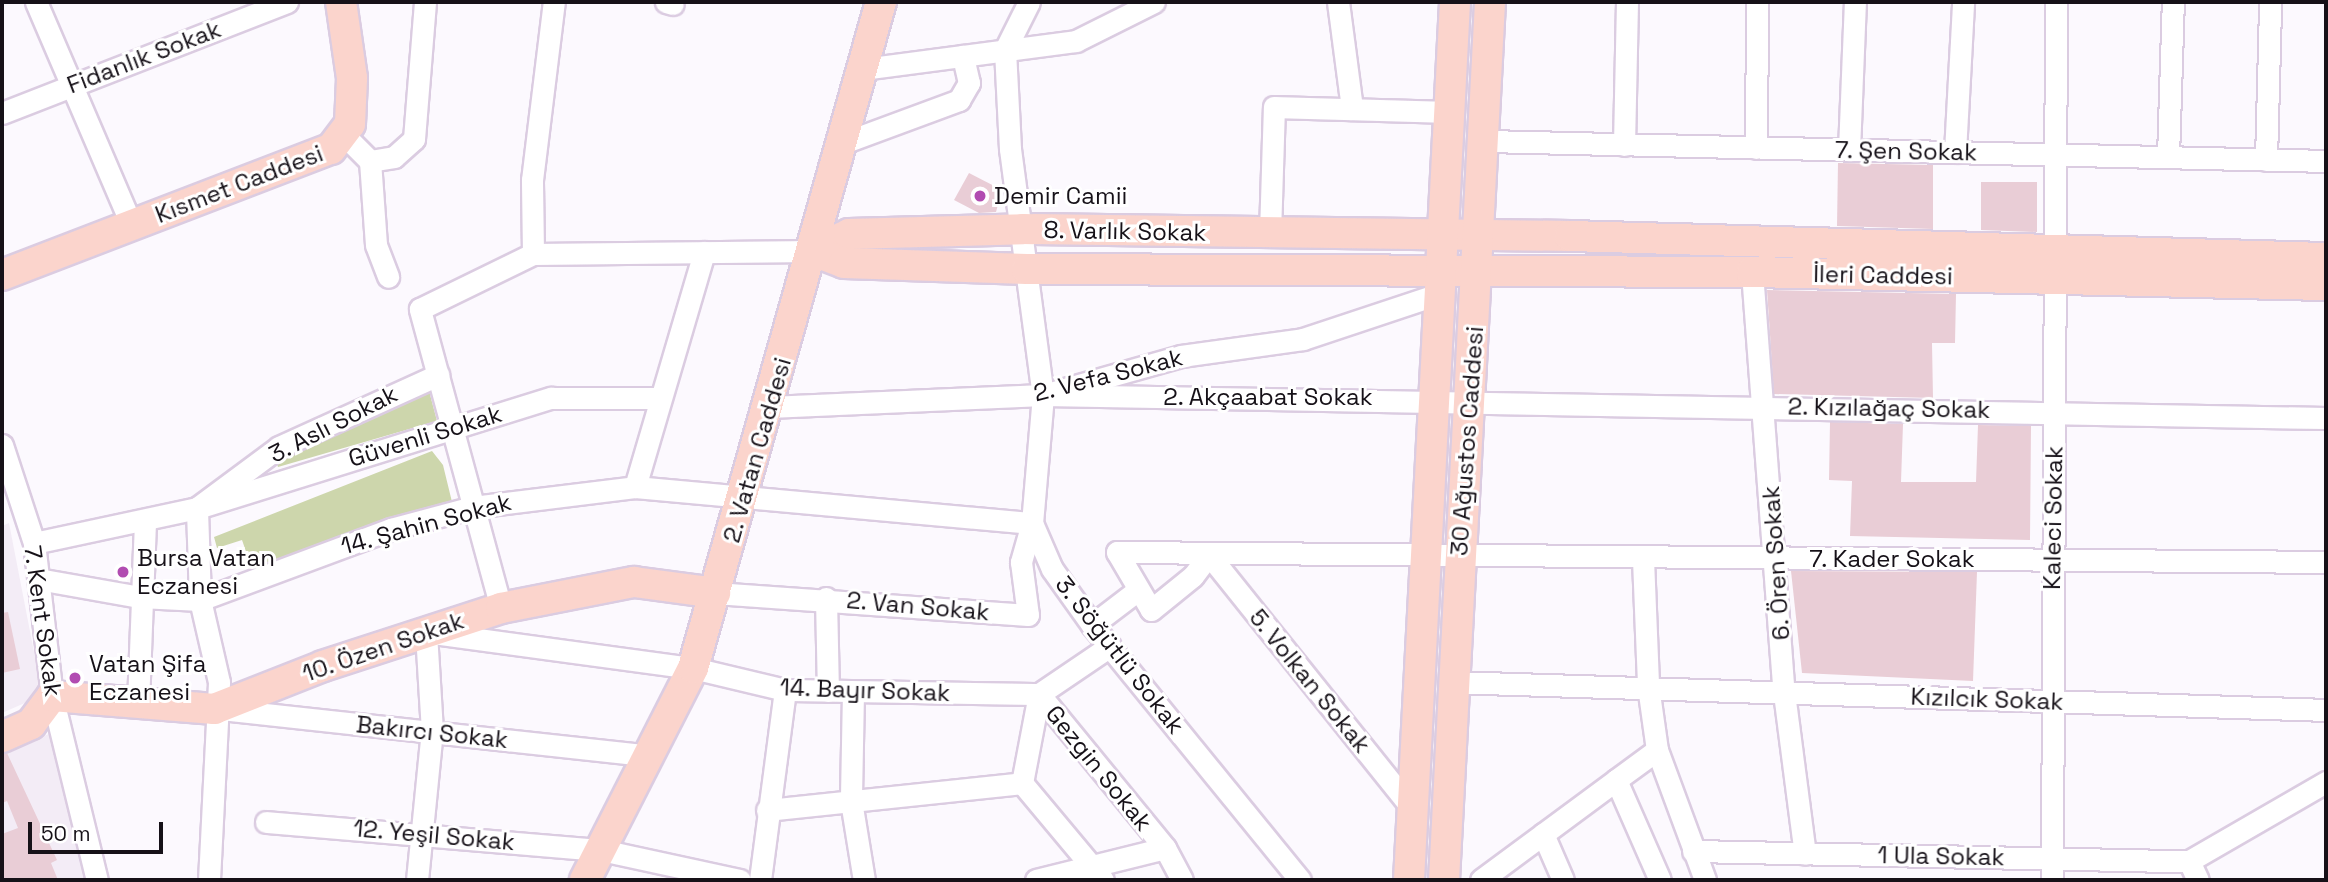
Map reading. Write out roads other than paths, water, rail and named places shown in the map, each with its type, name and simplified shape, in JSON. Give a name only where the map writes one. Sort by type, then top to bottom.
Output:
[{"type":"main road","name":"Kısmet Caddesi","points":[[2,275],[331,149],[345,136],[352,78],[341,2]]},
{"type":"main road","name":"2. Vatan Caddesi","points":[[585,880],[693,668],[745,493],[881,2]]},
{"type":"main road","name":"30 Ağustos Caddesi","points":[[1444,880],[1458,555],[1451,399],[1439,283],[1455,2]]},
{"type":"main road","name":"30 Ağustos Caddesi","points":[[1409,880],[1424,553],[1451,399],[1480,272],[1490,2]]},
{"type":"main road","name":"8. Varlık Sokak","points":[[813,251],[849,234],[1023,229],[1441,235]]},
{"type":"main road","name":"İleri Caddesi","points":[[1441,235],[2052,266],[2326,285]]},
{"type":"main road","name":"8. Varlık Sokak","points":[[813,251],[844,263],[1439,283]]},
{"type":"main road","name":"İleri Caddesi","points":[[1439,283],[1480,272],[1752,272],[2326,258]]},
{"type":"main road","name":"10. Özen Sokak","points":[[52,696],[214,709],[426,632],[501,608],[634,582],[715,593]]},
{"type":"main road","points":[[2,737],[31,724],[52,696]]},
{"type":"street","points":[[36,2],[131,225]]},
{"type":"street","name":"Fidanlık Sokak","points":[[2,113],[287,2]]},
{"type":"street","points":[[370,161],[394,157],[414,139],[425,2]]},
{"type":"street","points":[[501,608],[420,309],[533,254],[532,180],[554,2]]},
{"type":"street","points":[[1005,50],[1029,2]]},
{"type":"street","points":[[863,69],[1076,41],[1154,2]]},
{"type":"street","points":[[1338,2],[1352,109]]},
{"type":"street","points":[[1623,145],[1627,2]]},
{"type":"street","points":[[1756,148],[1757,2]]},
{"type":"street","points":[[1849,150],[1855,2]]},
{"type":"street","points":[[1955,152],[1963,2]]},
{"type":"street","name":"Kaleci Sokak","points":[[2052,880],[2048,701],[2054,412],[2052,266],[2056,2]]},
{"type":"street","points":[[2168,157],[2173,2]]},
{"type":"street","points":[[2266,159],[2270,2]]},
{"type":"street","name":"3. Söğütlü Sokak","points":[[1005,50],[1010,149],[1023,229],[1042,395],[1032,523],[1052,569],[1092,625],[1300,880]]},
{"type":"street","points":[[843,143],[959,100],[969,83],[963,56]]},
{"type":"street","points":[[1270,233],[1274,107],[1449,112]]},
{"type":"street","points":[[345,136],[370,161],[376,245],[388,277]]},
{"type":"street","name":"7. Şen Sokak","points":[[1486,141],[2326,161]]},
{"type":"street","name":"8. Varlık Sokak","points":[[533,254],[813,251]]},
{"type":"street","points":[[635,487],[704,252]]},
{"type":"street","name":"6. Ören Sokak","points":[[1752,272],[1777,560],[1784,693],[1805,854]]},
{"type":"street","name":"2. Vefa Sokak","points":[[769,407],[1042,395],[1181,356],[1303,339],[1439,283]]},
{"type":"street","name":"3. Aslı Sokak","points":[[34,543],[197,508],[279,447],[438,375]]},
{"type":"street","name":"2. Akçaabat Sokak","points":[[1042,395],[1451,399]]},
{"type":"street","name":"Güvenli Sokak","points":[[197,508],[551,398],[659,398]]},
{"type":"street","name":"2. Kızılağaç Sokak","points":[[1451,399],[2326,418]]},
{"type":"street","name":"7. Kent Sokak","points":[[2,445],[34,543],[52,696],[97,880]]},
{"type":"street","name":"14. Şahin Sokak","points":[[200,600],[391,529],[473,507],[635,487],[745,493],[1032,523]]},
{"type":"street","points":[[197,508],[200,600],[219,682],[214,709],[217,802],[209,880]]},
{"type":"street","points":[[138,704],[145,520]]},
{"type":"street","name":"2. Van Sokak","points":[[715,593],[826,598],[1028,615],[1021,562],[1032,523]]},
{"type":"street","points":[[1209,555],[1193,576],[1151,610],[1117,552],[1209,555],[1458,555]]},
{"type":"street","name":"5. Volkan Sokak","points":[[1209,555],[1412,808]]},
{"type":"street","name":"7. Kader Sokak","points":[[1458,555],[1643,559],[2052,558],[2326,562]]},
{"type":"street","points":[[1643,559],[1648,686],[1657,750],[1704,880]]},
{"type":"street","points":[[38,579],[140,597],[200,600]]},
{"type":"street","points":[[1092,625],[1138,590]]},
{"type":"street","points":[[826,598],[828,691]]},
{"type":"street","points":[[417,880],[432,731],[426,632]]},
{"type":"street","name":"14. Bayır Sokak","points":[[426,632],[693,668],[785,690],[1039,694]]},
{"type":"street","name":"Gezgin Sokak","points":[[1110,646],[1039,694],[1165,848],[1182,880]]},
{"type":"street","name":"Kızılcık Sokak","points":[[1452,682],[1648,686],[1784,693],[2326,710]]},
{"type":"street","points":[[760,880],[767,810],[785,690]]},
{"type":"street","points":[[853,692],[851,801],[864,880]]},
{"type":"street","points":[[1022,783],[1039,694]]},
{"type":"street","name":"Bakırcı Sokak","points":[[214,709],[650,756]]},
{"type":"street","points":[[1488,879],[1543,834],[1657,750]]},
{"type":"street","points":[[1616,780],[1660,880]]},
{"type":"street","points":[[2199,880],[2189,861],[2326,782]]},
{"type":"street","points":[[767,810],[1022,783]]},
{"type":"street","points":[[1022,783],[1099,874]]},
{"type":"street","name":"12. Yeşil Sokak","points":[[266,822],[423,833],[601,850],[740,880]]},
{"type":"street","points":[[1543,834],[1563,880]]},
{"type":"street","points":[[1036,880],[1099,874],[1165,848]]},
{"type":"street","name":"1 Ula Sokak","points":[[1693,851],[2189,861]]},
{"type":"place","name":"Demir Camii","points":[[980,196]]},
{"type":"place","name":"Bursa Vatan Eczanesi","points":[[123,572]]},
{"type":"place","name":"Vatan Şifa Eczanesi","points":[[75,678]]}]
